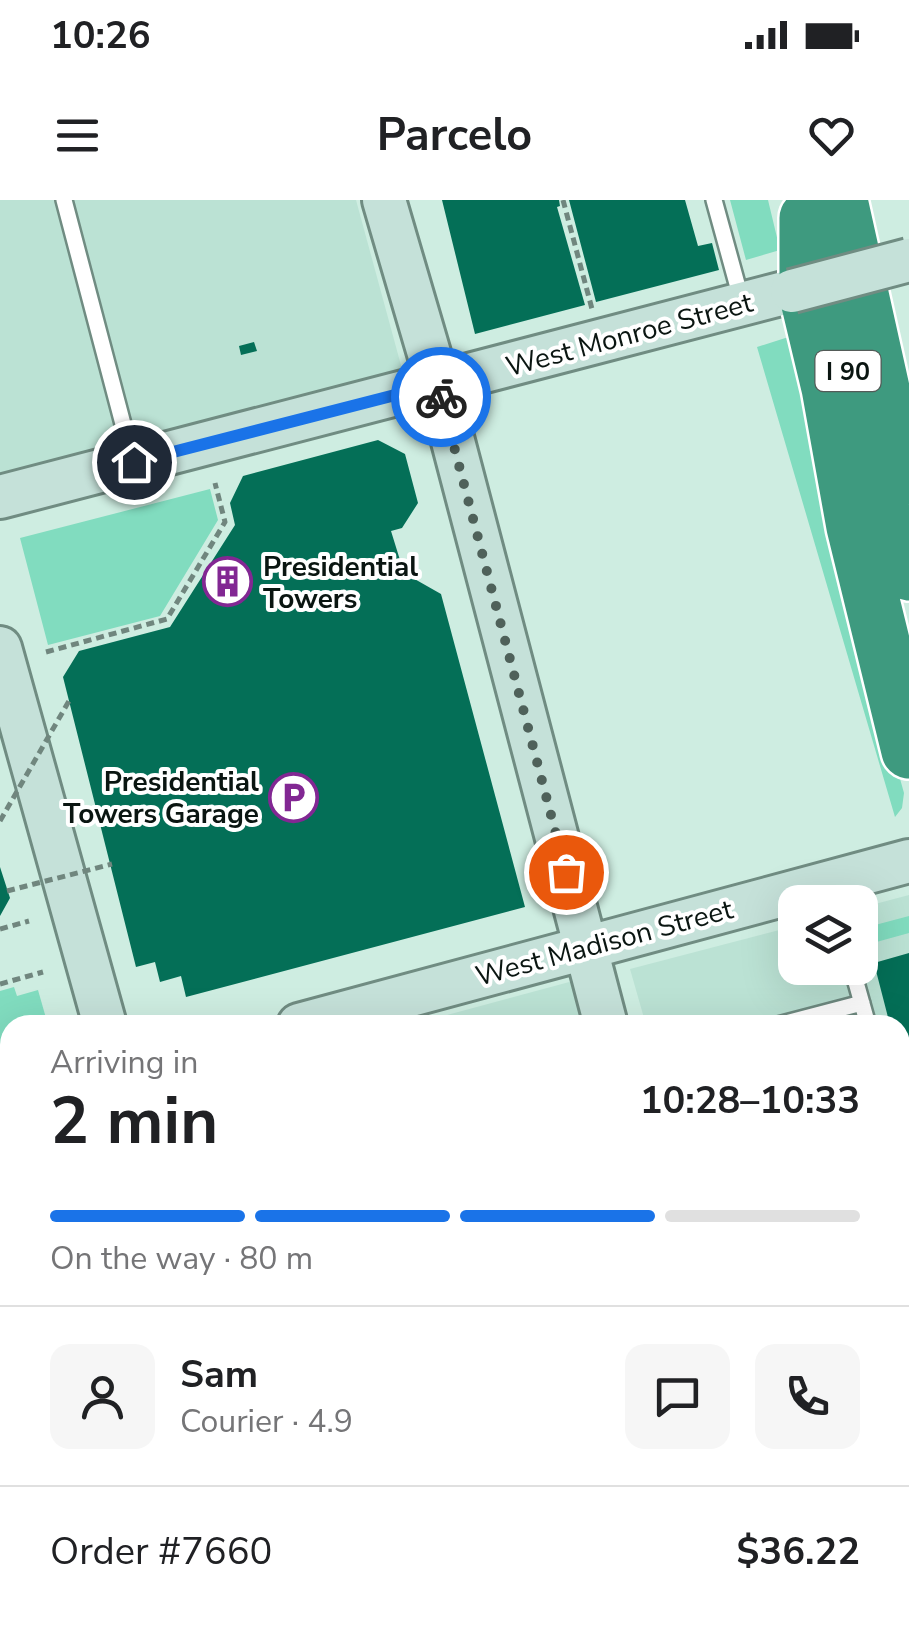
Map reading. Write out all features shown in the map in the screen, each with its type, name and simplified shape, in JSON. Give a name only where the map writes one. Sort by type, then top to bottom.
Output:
[{"type":"highway","name":"I 90","points":[[816,206],[876,468],[901,548]]},
{"type":"highway","points":[[816,206],[807,296],[829,388],[854,528],[909,751]]},
{"type":"main road","points":[[384,200],[438,384],[603,1015]]},
{"type":"main road","name":"West Monroe Street","points":[[0,497],[909,260]]},
{"type":"main road","points":[[0,648],[101,1015]]},
{"type":"main road","name":"West Madison Street","points":[[849,885],[909,861]]},
{"type":"main road","name":"West Madison Street","points":[[335,1015],[584,946],[778,904]]},
{"type":"lane","points":[[64,200],[134,462]]},
{"type":"lane","points":[[714,200],[743,304]]},
{"type":"lane","points":[[857,985],[865,1015]]},
{"type":"lane","points":[[815,1015],[862,1002]]},
{"type":"path","points":[[563,200],[592,309]]},
{"type":"path","points":[[46,652],[167,620],[226,522],[215,483]]},
{"type":"path","points":[[0,822],[69,701]]},
{"type":"path","points":[[8,891],[112,864]]},
{"type":"path","points":[[0,929],[29,921]]},
{"type":"path","points":[[0,984],[43,972]]},
{"type":"shaded area","points":[[0,200],[356,200],[402,369],[0,477]]},
{"type":"shaded area","points":[[909,895],[909,1015],[643,1015],[630,969],[778,930],[778,985],[878,985],[878,903]]},
{"type":"shaded area","points":[[573,981],[582,1015],[447,1015]]},
{"type":"green space","points":[[730,200],[768,200],[780,250],[746,260]]},
{"type":"green space","points":[[804,332],[864,649],[904,793],[902,808],[895,817],[757,347]]},
{"type":"green space","points":[[210,489],[218,520],[160,616],[48,645],[20,538]]},
{"type":"green space","points":[[909,916],[909,933],[878,942],[878,924]]},
{"type":"green space","points":[[14,987],[17,996],[38,990],[45,1015],[0,1015],[0,991]]},
{"type":"building","points":[[442,200],[559,200],[557,207],[585,305],[475,334]]},
{"type":"building","points":[[569,200],[685,200],[698,246],[712,243],[719,270],[596,302]]},
{"type":"building","points":[[254,342],[257,351],[241,355],[239,346]]},
{"type":"building","name":"Presidential Towers Garage","points":[[378,440],[405,454],[418,503],[402,528],[391,531],[404,573],[441,594],[525,907],[186,997],[181,976],[160,982],[155,962],[136,967],[63,677],[79,651],[170,627],[235,525],[230,503],[243,476]]},
{"type":"building","points":[[0,867],[10,898],[0,916]]},
{"type":"building","points":[[909,953],[909,1015],[887,1015],[878,962]]},
{"type":"way so far","points":[[441,397],[566,872]]},
{"type":"place","name":"Presidential Towers","points":[[228,582]]},
{"type":"place","name":"Presidential Towers Garage","points":[[294,797]]},
{"type":"route","points":[[134,462],[438,384],[441,397]]}]
